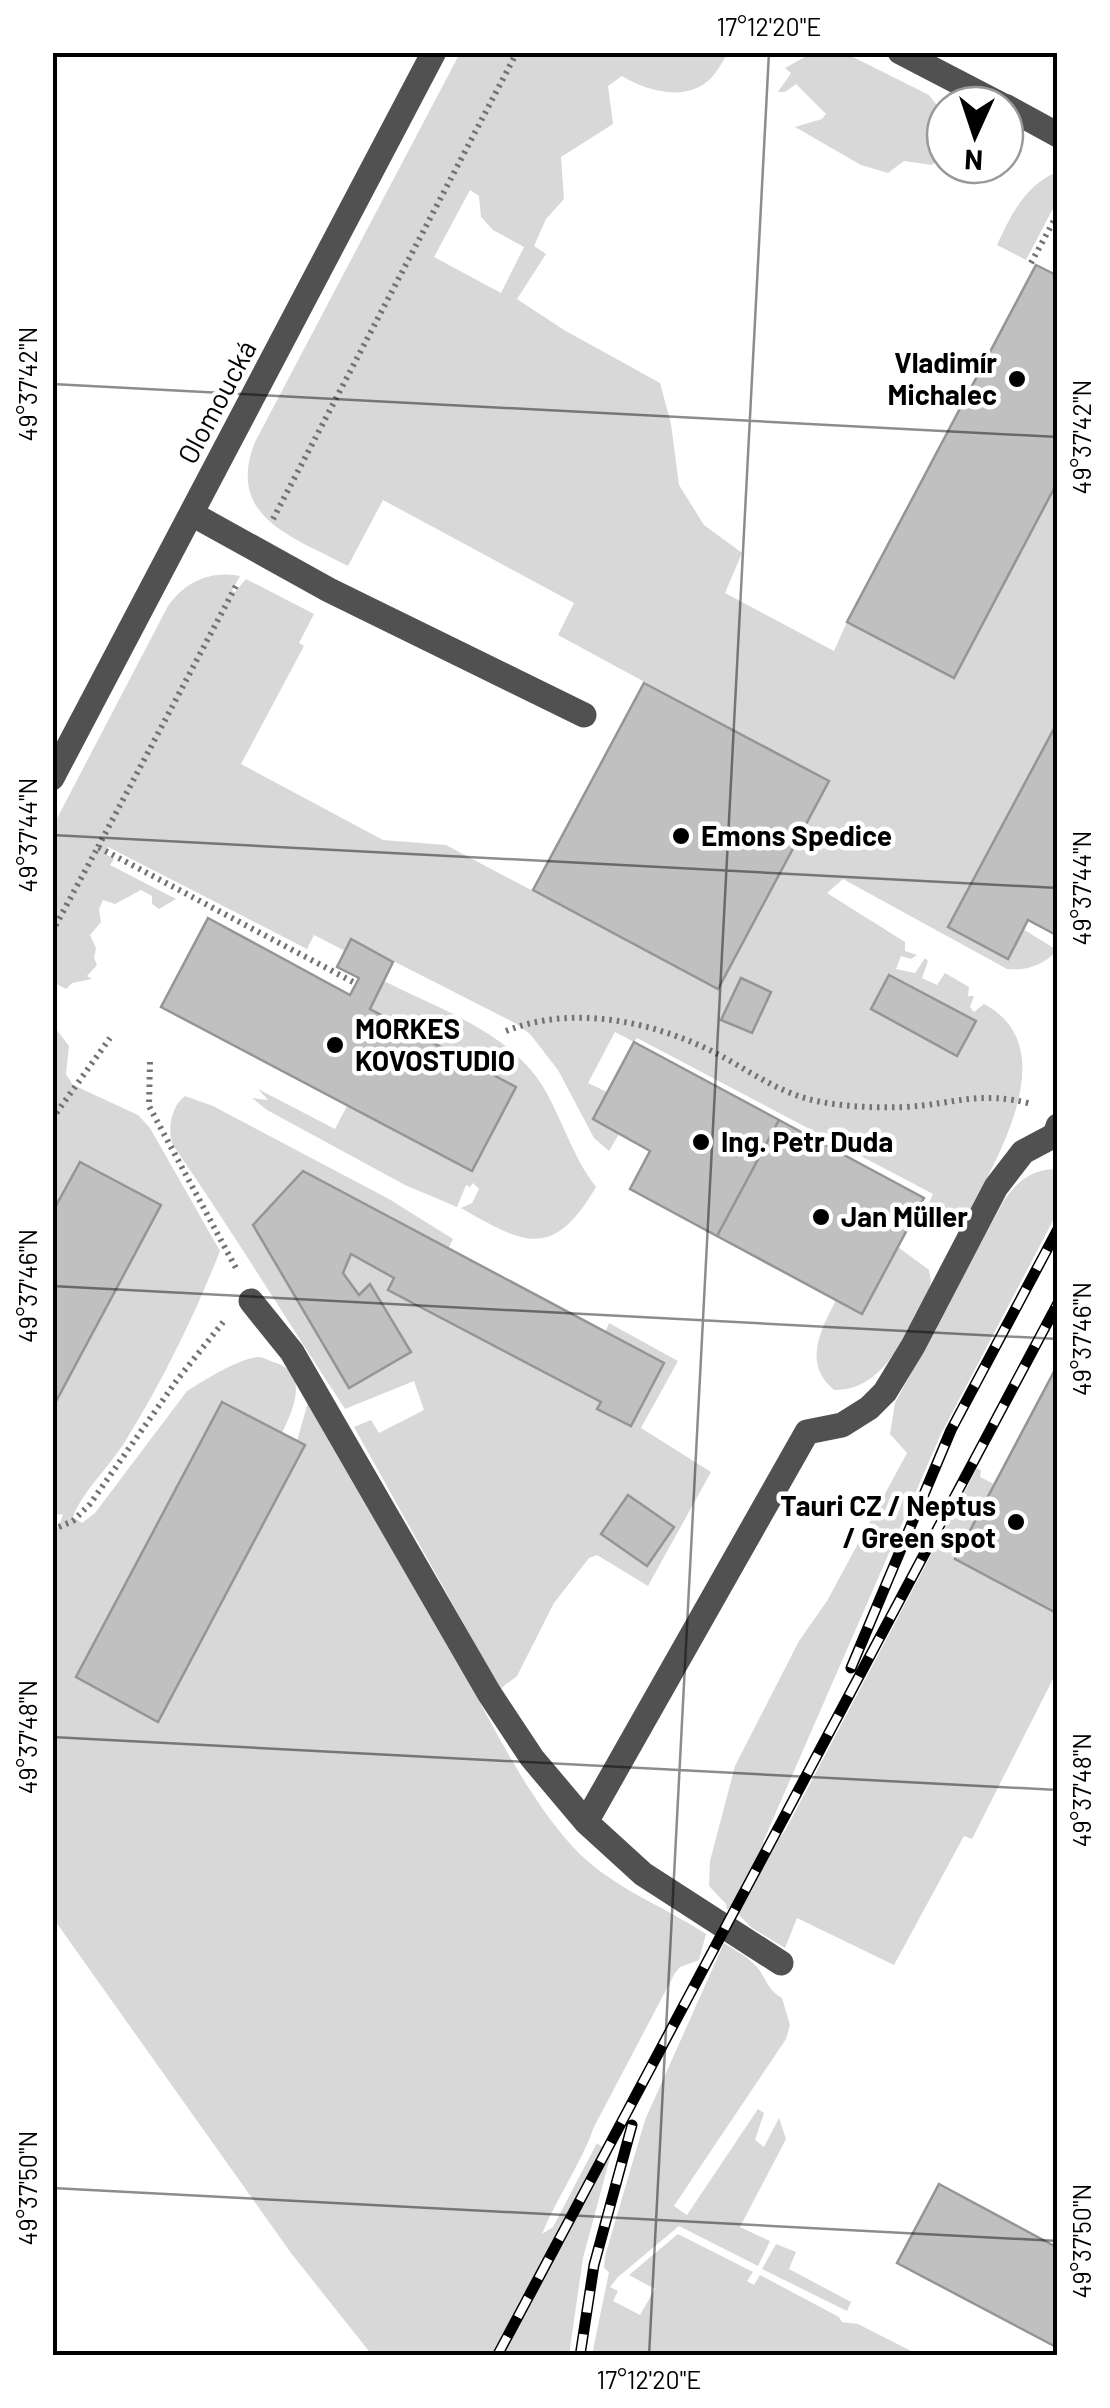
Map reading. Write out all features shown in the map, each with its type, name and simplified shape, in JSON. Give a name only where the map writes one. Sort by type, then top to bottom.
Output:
[{"type":"street","name":"Olomoucká","points":[[52,778],[434,52]]},
{"type":"street","points":[[900,52],[964,85]]},
{"type":"street","points":[[1025,117],[1058,135]]},
{"type":"street","points":[[192,514],[329,590],[584,715]]},
{"type":"street","points":[[586,1822],[807,1432],[842,1424],[869,1408],[885,1392],[996,1188],[1023,1152],[1053,1126]]},
{"type":"street","points":[[251,1301],[292,1352],[490,1694],[532,1758],[586,1822],[643,1874],[781,1963]]},
{"type":"path","points":[[52,932],[517,52]]},
{"type":"path","points":[[1031,263],[1058,214]]},
{"type":"path","points":[[98,846],[353,982]]},
{"type":"path","points":[[506,1031],[526,1023],[582,1017],[628,1023],[690,1042],[786,1092],[842,1106],[908,1106],[978,1096],[1012,1099],[1053,1126]]},
{"type":"path","points":[[52,1118],[110,1038]]},
{"type":"path","points":[[52,1530],[72,1520],[90,1504],[220,1324],[251,1301],[221,1236],[149,1106],[150,1062]]},
{"type":"shaded area","points":[[460,53],[728,53],[709,80],[689,91],[654,90],[622,76],[608,86],[613,124],[561,157],[564,199],[546,219],[534,246],[546,254],[517,299],[660,383],[671,424],[679,485],[704,525],[742,553],[725,593],[834,651],[847,622],[1057,481],[1057,721],[948,927],[1007,959],[1023,929],[1057,950],[1035,966],[1007,969],[843,879],[827,893],[905,942],[905,951],[917,955],[911,959],[901,956],[896,969],[915,973],[925,958],[928,961],[922,978],[937,985],[945,973],[969,987],[968,996],[974,996],[970,1007],[974,1012],[984,1004],[1008,1024],[1020,1048],[1022,1077],[1016,1107],[1005,1139],[964,1222],[945,1230],[918,1226],[933,1194],[637,1038],[634,1042],[615,1032],[588,1083],[607,1092],[593,1119],[619,1134],[609,1151],[594,1138],[558,1070],[530,1034],[515,1023],[352,940],[345,951],[314,935],[307,949],[108,847],[104,853],[114,859],[110,865],[176,899],[159,909],[152,904],[152,896],[141,890],[115,904],[103,900],[99,909],[101,922],[90,935],[97,965],[87,976],[92,979],[72,983],[66,989],[53,982],[53,826],[168,606],[190,584],[209,577],[240,576],[232,591],[246,579],[314,614],[299,643],[304,646],[241,764],[383,840],[446,845],[718,989],[829,782],[558,635],[574,603],[383,500],[348,566],[287,534],[257,507],[249,489],[248,468],[255,442]],"holes":[[[470,190],[479,196],[481,217],[493,230],[524,247],[501,293],[434,257]]]},
{"type":"shaded area","points":[[812,53],[847,54],[925,93],[925,164],[904,161],[888,173],[861,165],[795,127],[822,119],[826,114],[796,84],[778,92],[791,73],[785,68]]},
{"type":"shaded area","points":[[1057,172],[1057,201],[1026,260],[997,245],[1028,193]]},
{"type":"shaded area","points":[[384,981],[491,1036],[527,1066],[542,1085],[596,1187],[566,1226],[536,1239],[503,1231],[461,1208],[472,1203],[479,1189],[473,1183],[470,1187],[466,1185],[457,1207],[405,1185],[267,1110],[252,1098],[268,1100],[258,1089],[335,1129],[348,1104],[516,1087],[370,1009]]},
{"type":"shaded area","points":[[53,1025],[69,1046],[66,1074],[73,1085],[138,1115],[150,1128],[220,1251],[153,1394],[73,1517],[82,1523],[95,1513],[187,1391],[211,1376],[241,1361],[260,1357],[285,1367],[292,1374],[296,1392],[282,1433],[222,1402],[76,1678],[159,1721],[304,1446],[297,1441],[308,1402],[512,1760],[556,1827],[603,1873],[706,1934],[699,1960],[675,1973],[542,2234],[553,2227],[597,2143],[611,2154],[583,2258],[569,2355],[372,2355],[291,2253],[53,1918],[52,1530],[59,1526],[63,1514],[53,1515]]},
{"type":"shaded area","points":[[185,1096],[213,1106],[389,1199],[453,1239],[448,1249],[303,1172],[253,1224],[349,1388],[411,1351],[371,1284],[359,1295],[343,1273],[351,1254],[394,1278],[388,1290],[601,1402],[598,1410],[631,1426],[664,1363],[605,1333],[609,1323],[678,1361],[641,1428],[711,1472],[648,1586],[597,1555],[589,1558],[554,1603],[517,1676],[500,1689],[354,1427],[371,1420],[379,1433],[424,1410],[414,1381],[345,1409],[173,1145],[172,1119]]},
{"type":"shaded area","points":[[1057,1169],[1057,1213],[941,1434],[763,1842],[774,1846],[786,1829],[977,1468],[980,1477],[994,1484],[955,1559],[1057,1614],[1057,1671],[972,1839],[964,1836],[894,1965],[797,1918],[785,1948],[752,1928],[737,1913],[740,1906],[733,1904],[727,1910],[709,1886],[710,1861],[735,1766],[799,1641],[827,1601],[907,1453],[890,1434],[895,1403],[1003,1202],[1026,1178]]},
{"type":"shaded area","points":[[898,1247],[929,1270],[928,1293],[881,1370],[852,1388],[834,1390],[824,1380],[817,1358],[825,1323],[836,1300],[862,1313]]},
{"type":"shaded area","points":[[724,1943],[753,1963],[782,1998],[790,2025],[786,2039],[674,2206],[687,2215],[758,2109],[764,2113],[755,2140],[764,2147],[779,2118],[786,2139],[740,2227],[770,2241],[758,2266],[679,2226],[618,2277],[610,2287],[618,2291],[613,2301],[640,2315],[655,2289],[629,2275],[678,2234],[753,2272],[747,2281],[754,2285],[760,2275],[842,2322],[858,2324],[919,2355],[592,2355],[609,2272],[604,2268],[605,2256],[645,2120]]},
{"type":"shaded area","points":[[776,2244],[796,2252],[789,2269],[851,2302],[847,2311],[762,2269]]},
{"type":"building","name":"Vladimír Michalec","points":[[1036,265],[1058,276],[1058,481],[954,678],[847,622]]},
{"type":"building","name":"Emons Spedice","points":[[644,683],[829,781],[718,989],[533,890]]},
{"type":"building","points":[[1058,721],[1058,936],[1028,920],[1008,959],[948,927]]},
{"type":"building","name":"MORKES KOVOSTUDIO","points":[[208,918],[350,995],[359,978],[337,967],[351,939],[393,962],[370,1009],[516,1087],[472,1171],[161,1007]]},
{"type":"building","points":[[889,975],[976,1021],[957,1056],[871,1009]]},
{"type":"building","points":[[741,978],[771,992],[752,1033],[721,1020]]},
{"type":"building","name":"Ing. Petr Duda","points":[[634,1042],[779,1120],[717,1236],[630,1189],[650,1151],[593,1119]]},
{"type":"building","name":"Jan Müller","points":[[779,1120],[924,1198],[862,1314],[717,1236]]},
{"type":"building","points":[[80,1162],[161,1205],[52,1409],[52,1213]]},
{"type":"building","points":[[303,1171],[664,1363],[631,1426],[597,1409],[601,1402],[388,1290],[394,1278],[351,1254],[343,1273],[359,1295],[370,1284],[411,1352],[349,1388],[253,1225]]},
{"type":"building","name":"Tauri CZ / Neptus / Green spot","points":[[1058,1364],[1058,1614],[955,1559]]},
{"type":"building","points":[[222,1402],[305,1445],[158,1722],[76,1677]]},
{"type":"building","points":[[628,1495],[674,1527],[647,1566],[601,1534]]},
{"type":"building","points":[[939,2184],[1058,2248],[1058,2348],[897,2263]]},
{"type":"railway","points":[[851,1668],[951,1430],[1058,1229]]},
{"type":"railway","points":[[497,2356],[1058,1303]]},
{"type":"railway","points":[[580,2356],[594,2265],[632,2125]]},
{"type":"place","name":"Vladimír Michalec","points":[[1017,379]]},
{"type":"place","name":"Emons Spedice","points":[[681,836]]},
{"type":"place","name":"MORKES KOVOSTUDIO","points":[[335,1045]]},
{"type":"place","name":"Ing. Petr Duda","points":[[701,1142]]},
{"type":"place","name":"Jan Müller","points":[[821,1217]]},
{"type":"place","name":"Tauri CZ / Neptus / Green spot","points":[[1016,1522]]}]
